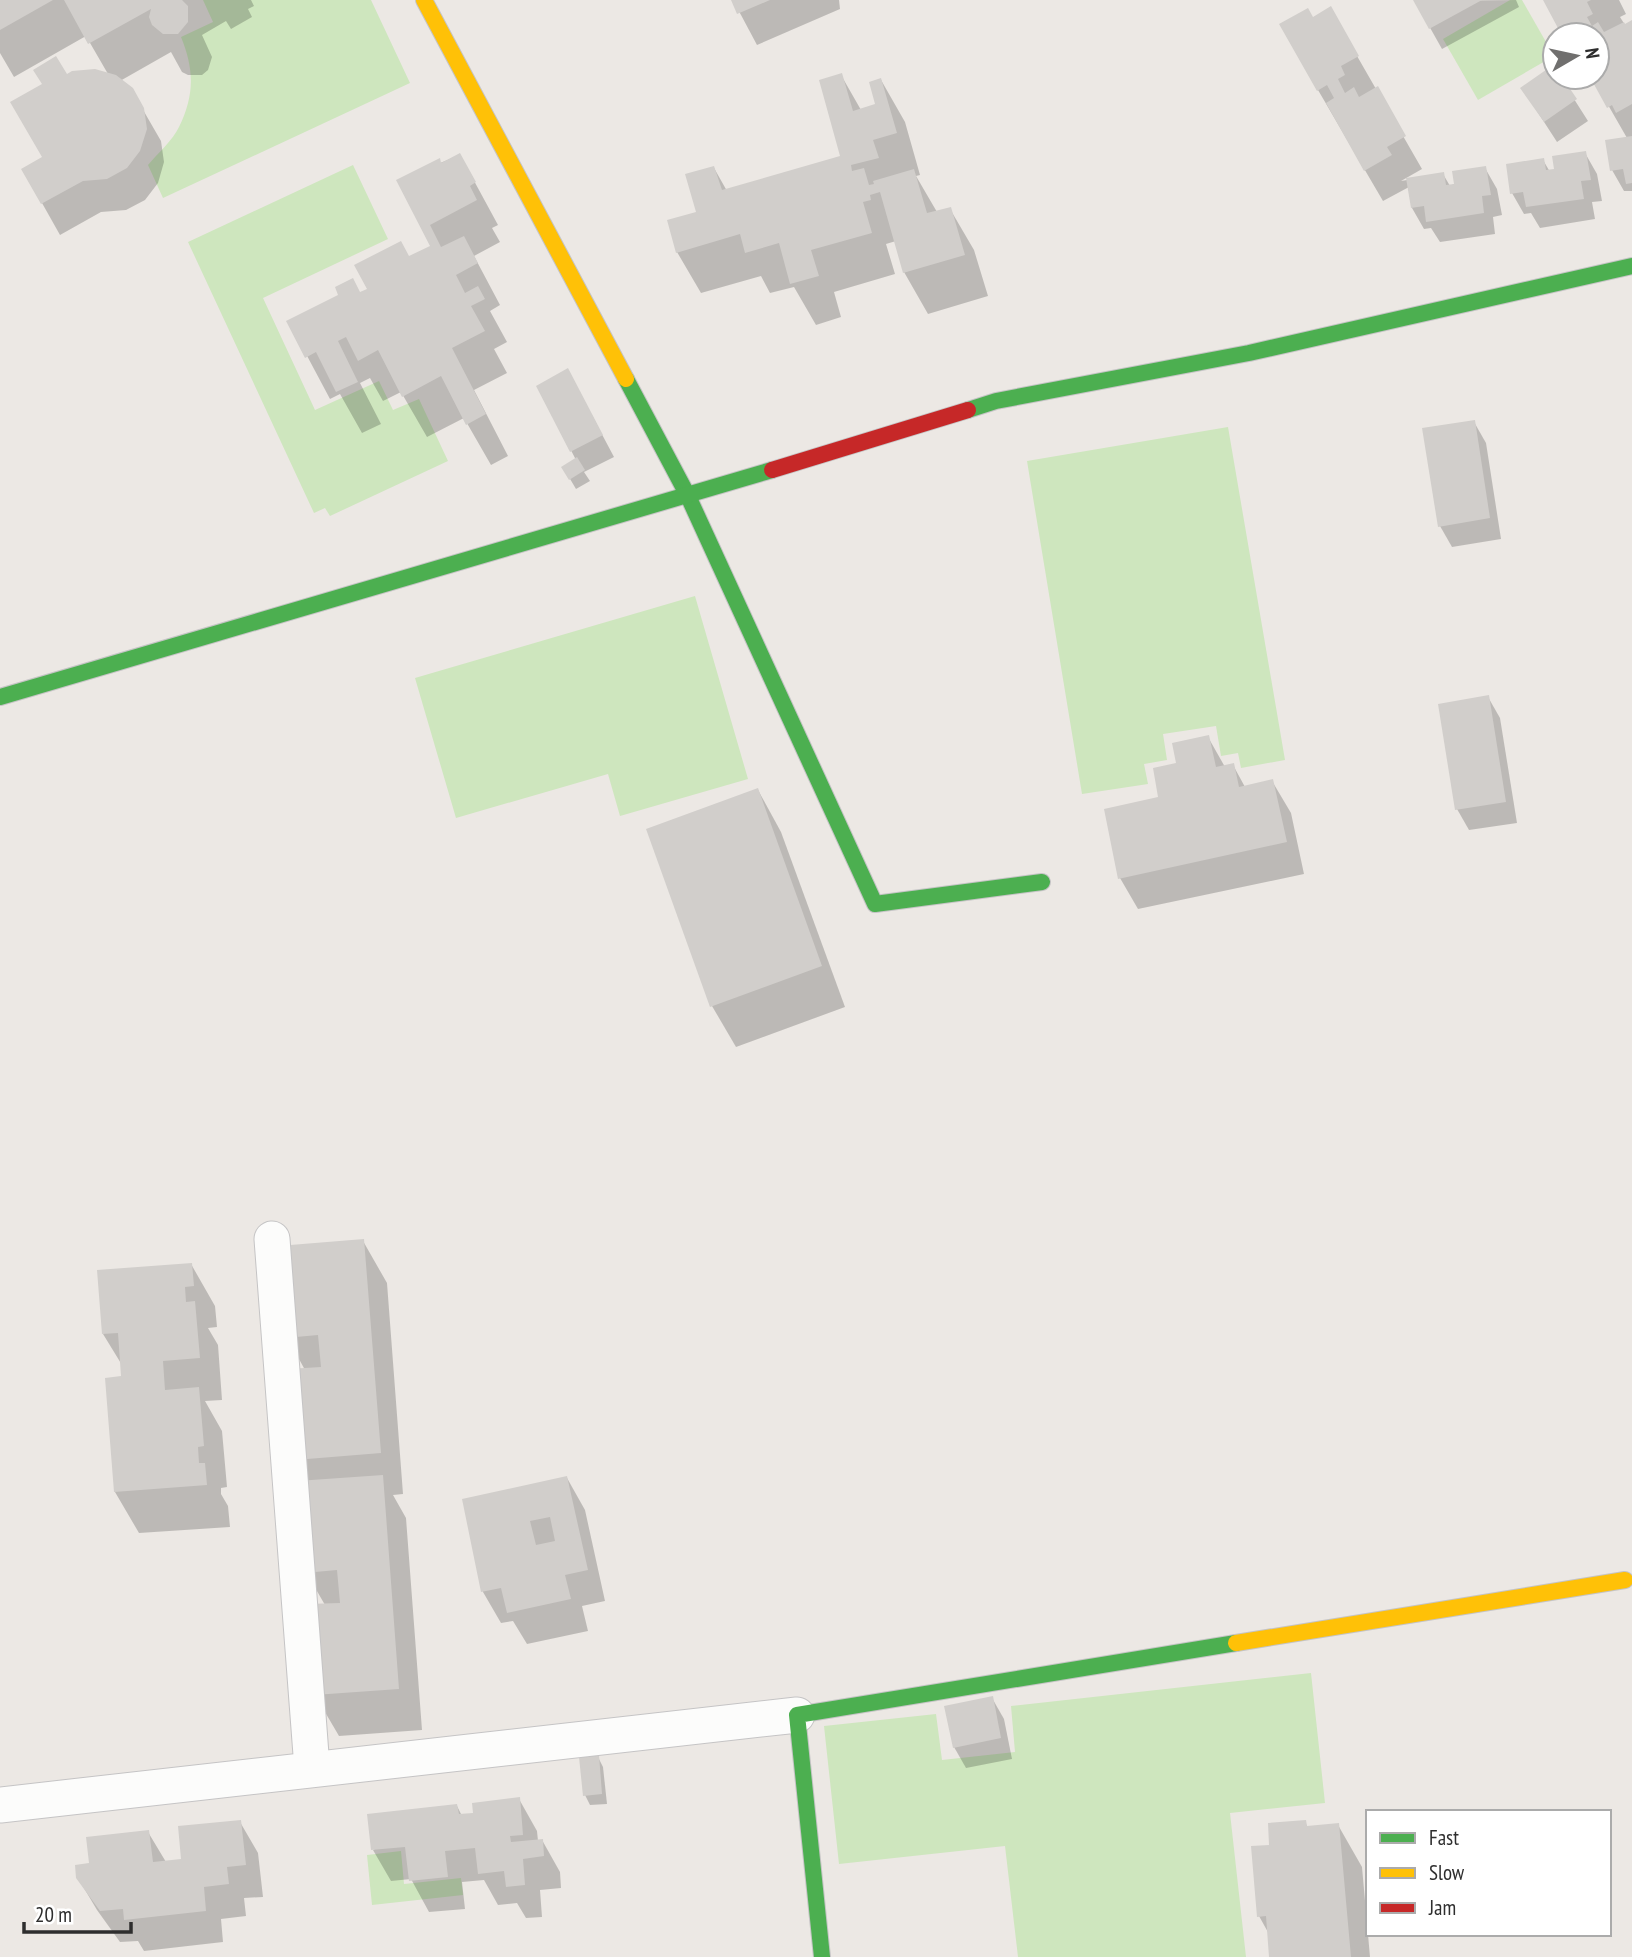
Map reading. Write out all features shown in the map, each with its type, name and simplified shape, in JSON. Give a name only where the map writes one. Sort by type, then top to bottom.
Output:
[{"type":"street","points":[[424,0],[688,496],[875,904],[1042,882]]},
{"type":"street","points":[[0,697],[688,496],[996,401],[1249,353],[1632,267]]},
{"type":"street","points":[[272,1239],[312,1768]]},
{"type":"street","points":[[0,1805],[797,1715],[1625,1580]]},
{"type":"street","points":[[797,1715],[822,1957]]},
{"type":"green space","points":[[203,0],[371,0],[410,83],[163,198],[148,165],[173,137],[188,104],[190,71],[181,37],[213,22]]},
{"type":"green space","points":[[1510,0],[1522,0],[1541,33],[1541,64],[1478,100],[1443,39]]},
{"type":"green space","points":[[353,165],[388,239],[263,298],[315,410],[379,381],[393,410],[419,399],[448,461],[330,516],[325,508],[314,513],[188,242]]},
{"type":"green space","points":[[1228,427],[1285,760],[1241,768],[1238,753],[1221,756],[1216,726],[1163,734],[1167,760],[1144,764],[1148,784],[1082,794],[1027,461]]},
{"type":"green space","points":[[695,596],[748,779],[620,816],[608,774],[456,818],[415,678]]},
{"type":"green space","points":[[1311,1673],[1325,1803],[1230,1813],[1246,1957],[1018,1957],[1005,1846],[839,1864],[824,1726],[936,1714],[942,1760],[1015,1752],[1011,1706]]},
{"type":"green space","points":[[401,1851],[404,1884],[461,1878],[463,1895],[372,1905],[367,1855]]},
{"type":"building","points":[[0,0],[53,0],[0,30]]},
{"type":"building","points":[[64,0],[182,0],[188,6],[188,22],[178,34],[163,34],[152,25],[149,17],[151,9],[88,44]]},
{"type":"building","points":[[731,0],[770,0],[737,14]]},
{"type":"building","points":[[1413,0],[1482,0],[1429,29]]},
{"type":"building","points":[[1543,0],[1591,0],[1587,2],[1593,14],[1587,17],[1589,21],[1554,21]]},
{"type":"building","points":[[1331,6],[1359,56],[1341,66],[1345,75],[1338,79],[1345,93],[1354,87],[1359,97],[1378,86],[1406,136],[1387,147],[1392,155],[1364,171],[1326,103],[1334,98],[1327,85],[1317,91],[1279,24],[1308,8],[1313,17]]},
{"type":"building","points":[[1632,20],[1632,104],[1616,113],[1612,105],[1607,108],[1598,91],[1611,91],[1611,28]]},
{"type":"building","points":[[56,56],[67,74],[95,69],[116,75],[133,88],[144,108],[147,129],[140,151],[127,168],[107,179],[83,181],[41,204],[21,169],[42,157],[10,102],[42,84],[33,70]]},
{"type":"building","points":[[842,73],[853,111],[875,104],[869,82],[881,78],[897,133],[873,140],[879,158],[851,165],[852,171],[864,168],[869,185],[874,184],[873,181],[914,169],[927,213],[951,207],[965,255],[903,273],[880,192],[870,195],[871,200],[863,202],[872,233],[811,250],[819,276],[790,284],[779,243],[745,253],[740,234],[676,253],[667,220],[696,212],[685,174],[714,166],[722,190],[840,156],[819,80]]},
{"type":"building","points":[[1541,73],[1541,91],[1572,91],[1577,99],[1544,122],[1520,88]]},
{"type":"building","points":[[1632,136],[1632,183],[1626,184],[1623,169],[1610,171],[1605,140]]},
{"type":"building","points":[[1586,151],[1591,180],[1581,181],[1584,199],[1526,207],[1523,192],[1510,194],[1506,164],[1544,158],[1546,170],[1554,169],[1552,156]]},
{"type":"building","points":[[460,153],[476,182],[470,186],[477,200],[430,225],[441,247],[464,236],[478,263],[456,275],[465,293],[478,286],[485,299],[471,306],[485,331],[452,348],[486,414],[466,425],[441,376],[402,397],[378,350],[358,361],[346,337],[338,341],[358,382],[336,392],[316,352],[305,358],[286,321],[338,295],[335,287],[353,278],[360,292],[367,289],[354,265],[401,241],[409,256],[430,246],[396,180],[440,158],[441,163]]},
{"type":"building","points":[[1486,166],[1491,195],[1482,196],[1484,213],[1426,222],[1424,206],[1411,208],[1406,178],[1444,172],[1446,185],[1454,184],[1452,171]]},
{"type":"building","points":[[568,368],[603,435],[570,452],[536,386]]},
{"type":"building","points":[[1475,420],[1490,518],[1438,527],[1422,428]]},
{"type":"building","points":[[577,457],[585,470],[569,480],[561,467]]},
{"type":"building","points":[[1489,695],[1506,802],[1455,810],[1438,704]]},
{"type":"building","points":[[1209,735],[1216,767],[1234,763],[1239,787],[1273,779],[1287,842],[1118,879],[1104,809],[1158,797],[1153,768],[1176,763],[1172,743]]},
{"type":"building","points":[[758,788],[822,966],[710,1007],[646,829]]},
{"type":"building","points":[[364,1239],[381,1453],[295,1460],[288,1369],[321,1367],[318,1335],[285,1338],[278,1246]]},
{"type":"building","points":[[192,1263],[194,1286],[185,1287],[186,1302],[195,1301],[200,1358],[163,1361],[165,1390],[199,1387],[204,1446],[198,1447],[199,1463],[205,1463],[207,1485],[114,1492],[105,1378],[121,1376],[118,1333],[102,1334],[97,1270]]},
{"type":"building","points":[[383,1475],[399,1689],[314,1695],[307,1604],[340,1603],[337,1570],[304,1573],[297,1481]]},
{"type":"building","points":[[567,1476],[588,1570],[565,1575],[571,1599],[507,1613],[501,1588],[481,1592],[462,1499]],"holes":[[[550,1517],[555,1541],[536,1545],[530,1521]]]},
{"type":"building","points":[[993,1696],[1001,1738],[953,1748],[944,1706]]},
{"type":"building","points":[[599,1755],[602,1794],[583,1796],[579,1757]]},
{"type":"building","points":[[520,1797],[523,1835],[510,1836],[511,1842],[543,1839],[544,1856],[523,1859],[525,1885],[506,1887],[504,1871],[478,1874],[475,1848],[445,1851],[448,1877],[409,1881],[405,1847],[371,1850],[367,1814],[457,1804],[459,1814],[473,1813],[472,1803]]},
{"type":"building","points":[[241,1820],[246,1865],[227,1867],[229,1884],[204,1887],[206,1911],[124,1920],[123,1909],[100,1911],[76,1878],[75,1865],[89,1863],[86,1837],[149,1830],[153,1862],[181,1859],[178,1826]]},
{"type":"building","points":[[1306,1820],[1307,1826],[1339,1823],[1351,1957],[1269,1957],[1266,1916],[1257,1917],[1251,1846],[1269,1845],[1268,1823]]},
{"type":"traffic: fast","points":[[968,410],[996,401],[1249,353],[1632,266]]},
{"type":"traffic: fast","points":[[626,379],[688,496],[875,904],[1042,882]]},
{"type":"traffic: fast","points":[[0,697],[772,470]]},
{"type":"traffic: fast","points":[[822,1957],[797,1715],[1236,1643]]},
{"type":"traffic: slow","points":[[424,0],[626,379]]},
{"type":"traffic: slow","points":[[1236,1643],[1625,1580]]},
{"type":"traffic: jam","points":[[772,470],[968,410]]}]
